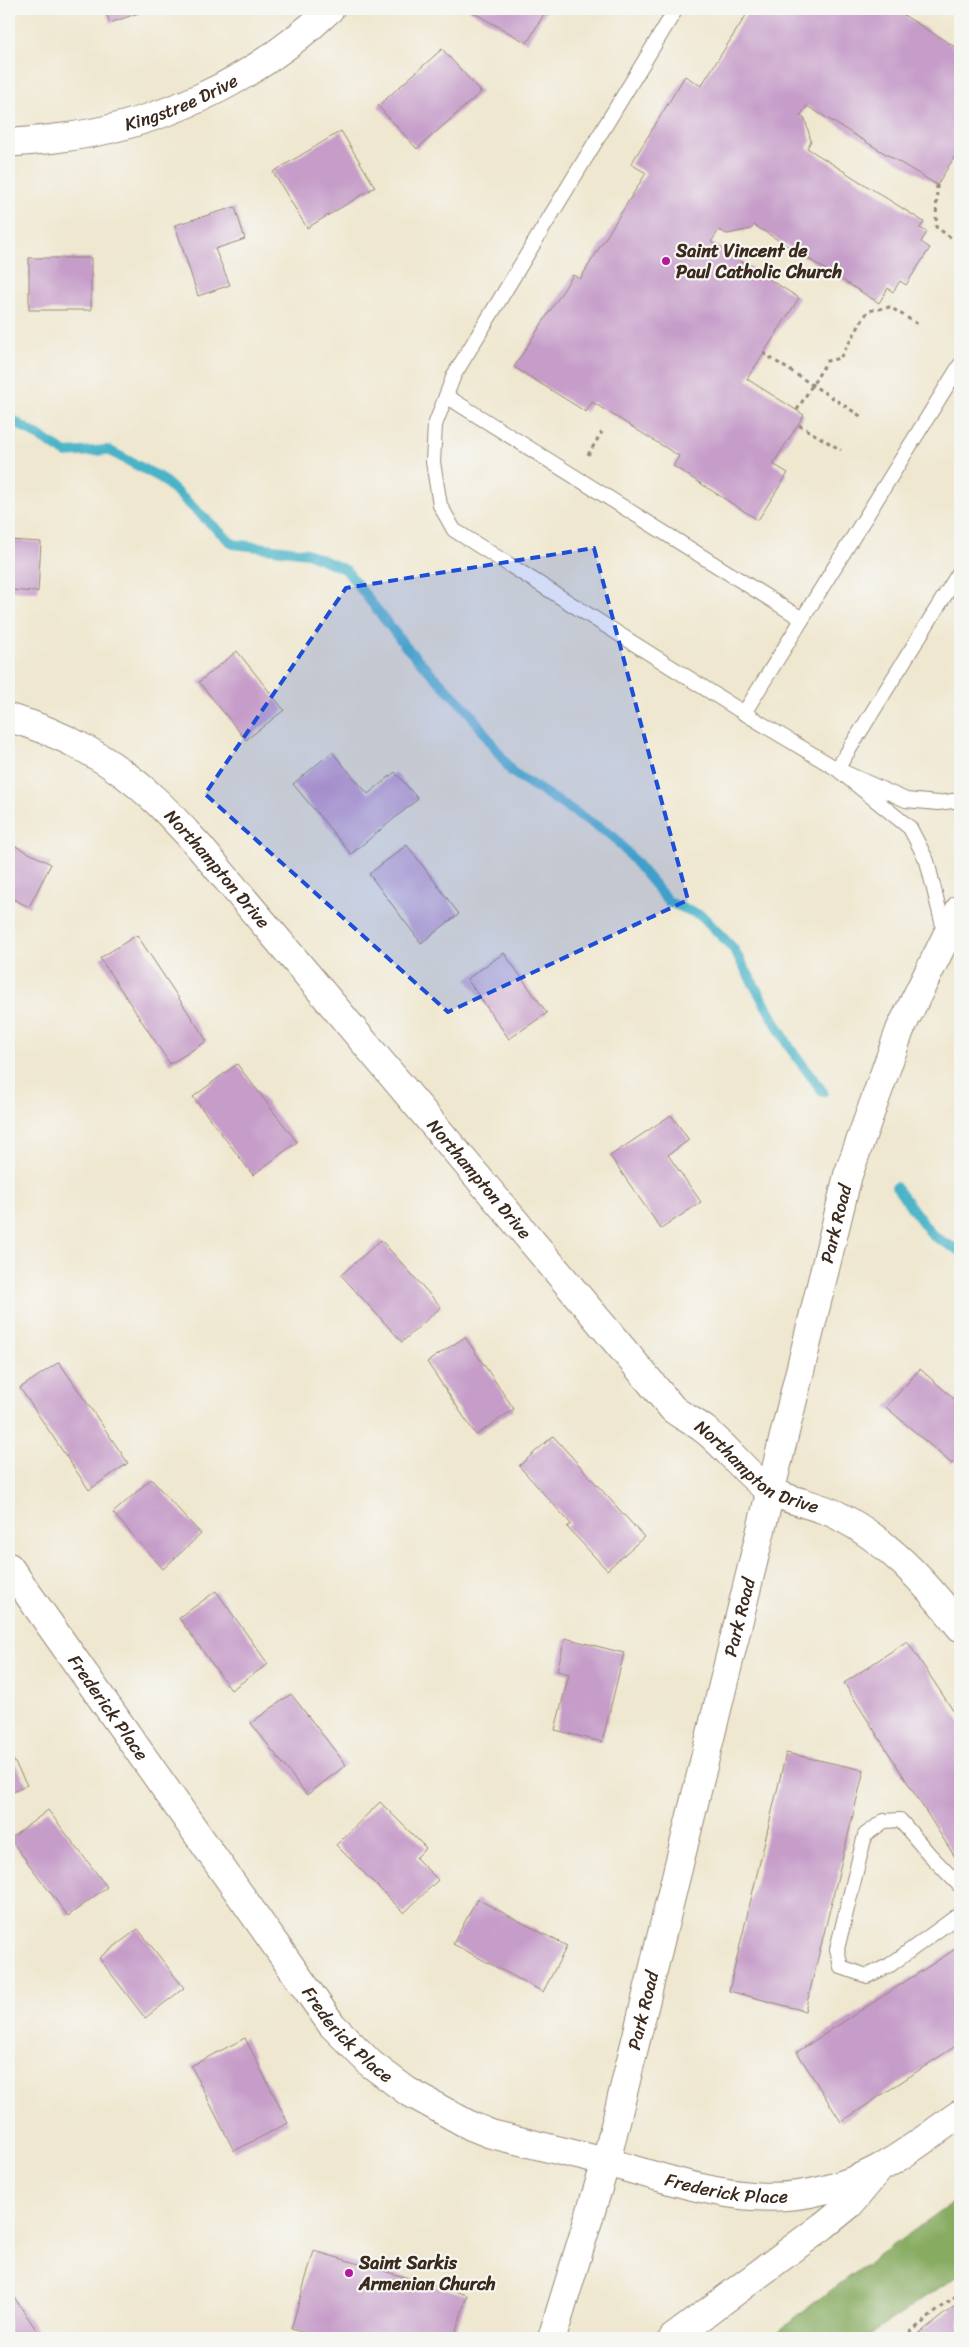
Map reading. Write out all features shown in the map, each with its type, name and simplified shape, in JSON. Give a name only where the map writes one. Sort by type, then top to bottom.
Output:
[{"type":"street","name":"Kingstree Drive","points":[[9,142],[84,136],[119,128],[167,112],[230,84],[289,45],[330,9]]},
{"type":"street","name":"Northampton Drive","points":[[9,718],[49,732],[77,745],[105,761],[155,800],[198,845],[673,1409],[685,1419],[704,1428],[770,1490],[835,1514],[864,1529],[880,1541],[938,1599],[960,1627]]},
{"type":"street","name":"Park Road","points":[[552,2338],[606,2162],[770,1490],[858,1143],[900,1030],[960,909]]},
{"type":"street","name":"Frederick Place","points":[[9,1567],[332,2025],[371,2064],[407,2091],[470,2126],[491,2134],[606,2162],[721,2194],[762,2198],[804,2195],[845,2184],[879,2168]]},
{"type":"street","points":[[673,2338],[850,2204],[879,2168],[960,2114]]},
{"type":"lane","points":[[676,9],[454,375],[435,425],[433,462],[440,504],[454,530],[744,713],[837,769],[906,800],[938,804],[960,800]]},
{"type":"lane","points":[[744,713],[960,366]]},
{"type":"lane","points":[[446,396],[802,619]]},
{"type":"lane","points":[[837,769],[960,571]]},
{"type":"lane","points":[[837,769],[910,828],[927,861],[946,937]]},
{"type":"lane","points":[[960,1886],[900,1820],[884,1821],[865,1836],[836,1949],[841,1967],[867,1976],[890,1965],[960,1914]]},
{"type":"path","points":[[937,186],[936,227],[960,244]]},
{"type":"path","points":[[797,410],[827,361],[840,358],[868,311],[890,307],[919,325]]},
{"type":"path","points":[[763,353],[862,417]]},
{"type":"path","points":[[799,425],[841,450]]},
{"type":"path","points":[[903,2338],[956,2295]]},
{"type":"highlighted area","points":[[594,548],[688,900],[448,1012],[205,794],[346,588]]},
{"type":"green space","points":[[960,2197],[960,2274],[865,2338],[770,2338],[819,2299]]},
{"type":"building","points":[[105,9],[150,9],[110,23]]},
{"type":"building","points":[[467,9],[547,9],[527,43]]},
{"type":"building","name":"Saint Vincent de Paul Catholic Church","points":[[750,9],[894,9],[960,50],[960,148],[937,185],[807,106],[800,116],[805,119],[811,141],[807,148],[924,222],[920,228],[927,232],[921,242],[930,248],[906,285],[900,281],[893,292],[888,288],[879,303],[754,225],[751,229],[727,234],[719,230],[711,242],[799,298],[747,379],[804,415],[773,464],[788,473],[758,520],[673,466],[679,456],[592,402],[586,412],[514,367],[573,275],[580,279],[646,173],[631,164],[685,76],[701,86]]},
{"type":"building","points":[[442,49],[481,92],[417,149],[378,106]]},
{"type":"building","points":[[341,131],[375,187],[307,228],[273,172]]},
{"type":"building","points":[[235,207],[245,239],[215,249],[230,285],[198,296],[175,225]]},
{"type":"building","points":[[29,258],[91,258],[91,310],[29,310]]},
{"type":"building","points":[[9,540],[41,542],[38,592],[9,590]]},
{"type":"building","points":[[237,651],[284,710],[246,740],[199,682]]},
{"type":"building","points":[[332,752],[368,794],[395,772],[418,799],[351,854],[293,784]]},
{"type":"building","points":[[9,843],[51,864],[29,907],[9,897]]},
{"type":"building","points":[[407,845],[459,914],[421,943],[369,874]]},
{"type":"building","points":[[137,935],[207,1041],[170,1064],[100,958]]},
{"type":"building","points":[[504,953],[547,1013],[509,1039],[467,979]]},
{"type":"building","points":[[237,1064],[297,1142],[253,1175],[193,1097]]},
{"type":"building","points":[[671,1115],[689,1140],[668,1155],[701,1202],[661,1229],[610,1156]]},
{"type":"building","points":[[381,1240],[441,1307],[402,1342],[341,1275]]},
{"type":"building","points":[[465,1337],[514,1409],[476,1435],[427,1362]]},
{"type":"building","points":[[59,1362],[128,1463],[89,1490],[20,1388]]},
{"type":"building","points":[[920,1369],[960,1404],[960,1455],[952,1464],[886,1407]]},
{"type":"building","points":[[553,1436],[644,1537],[607,1570],[567,1527],[571,1524],[519,1466]]},
{"type":"building","points":[[151,1479],[201,1534],[163,1569],[113,1513]]},
{"type":"building","points":[[216,1591],[268,1664],[231,1690],[179,1618]]},
{"type":"building","points":[[565,1638],[624,1653],[602,1742],[555,1730],[569,1674],[557,1671]]},
{"type":"building","points":[[907,1641],[960,1721],[960,1865],[844,1683]]},
{"type":"building","points":[[291,1694],[346,1765],[307,1795],[251,1723]]},
{"type":"building","points":[[9,1752],[27,1785],[9,1794]]},
{"type":"building","points":[[786,1753],[864,1770],[805,2011],[729,1991]]},
{"type":"building","points":[[380,1802],[426,1848],[416,1858],[438,1880],[404,1913],[336,1845]]},
{"type":"building","points":[[48,1810],[107,1887],[68,1916],[10,1839]]},
{"type":"building","points":[[477,1899],[567,1946],[543,1992],[453,1944]]},
{"type":"building","points":[[138,1929],[184,1988],[145,2018],[99,1958]]},
{"type":"building","points":[[960,1946],[960,2043],[841,2122],[797,2052]]},
{"type":"building","points":[[245,2038],[288,2123],[234,2151],[191,2066]]},
{"type":"building","name":"Saint Sarkis Armenian Church","points":[[314,2251],[467,2295],[454,2338],[307,2338],[308,2334],[291,2329]]},
{"type":"building","points":[[9,2290],[42,2338],[9,2338]]},
{"type":"building","points":[[960,2302],[960,2338],[913,2338]]},
{"type":"waterway","points":[[9,418],[66,453],[108,450],[161,478],[233,544],[307,553],[346,570],[406,647],[470,713],[512,772],[614,837],[669,902],[702,916],[733,948],[790,1048],[823,1092]]},
{"type":"waterway","points":[[896,1187],[933,1236],[960,1251]]},
{"type":"place","name":"Saint Vincent de Paul Catholic Church","points":[[666,261]]},
{"type":"place","name":"Saint Sarkis Armenian Church","points":[[349,2273]]}]
